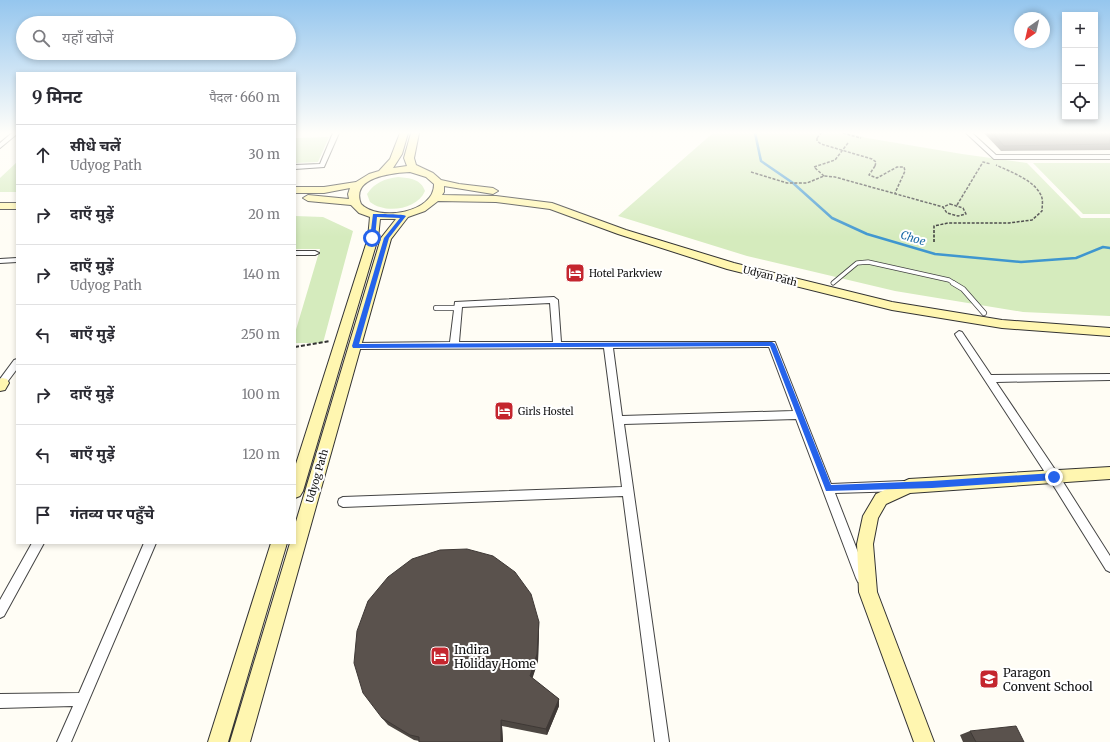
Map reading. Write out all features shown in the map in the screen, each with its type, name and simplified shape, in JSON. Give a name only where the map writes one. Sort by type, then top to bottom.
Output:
[{"type":"main road","points":[[354,202],[354,193],[359,184],[367,178],[389,168]]},
{"type":"main road","points":[[296,198],[316,198],[354,202],[364,211],[375,215],[389,217],[404,216],[423,209],[436,198],[439,190],[437,182],[432,177],[413,168]]},
{"type":"main road","points":[[384,171],[402,169],[420,171]]},
{"type":"main road","name":"Udyan Path","points":[[437,182],[459,187],[557,201],[630,227],[737,260],[893,298],[984,313],[1062,322],[1110,325]]},
{"type":"main road","points":[[296,190],[324,190],[359,184]]},
{"type":"main road","points":[[0,198],[16,198]]},
{"type":"main road","name":"Udyan Path","points":[[436,198],[496,199],[552,206],[622,232],[731,266],[892,306],[1002,324],[1110,332]]},
{"type":"main road","points":[[0,206],[16,206]]},
{"type":"main road","name":"Udyog Path","points":[[296,535],[348,342],[372,238],[375,215]]},
{"type":"main road","name":"Udyog Path","points":[[296,488],[386,238],[404,216]]},
{"type":"main road","points":[[924,742],[868,592],[864,544],[871,516],[881,499],[909,486],[1110,473]]},
{"type":"main road","points":[[218,742],[279,544]]},
{"type":"main road","name":"Udyog Path","points":[[240,742],[293,544]]},
{"type":"street","points":[[296,254],[316,253]]},
{"type":"street","points":[[0,261],[16,260]]},
{"type":"street","points":[[454,346],[458,304],[554,300],[557,344]]},
{"type":"street","points":[[959,334],[1054,477],[1110,566]]},
{"type":"street","points":[[348,342],[454,346],[557,344],[772,344],[868,592]]},
{"type":"street","points":[[608,345],[662,742]]},
{"type":"street","points":[[1,384],[16,363]]},
{"type":"street","points":[[988,378],[1110,376]]},
{"type":"street","points":[[618,420],[800,415]]},
{"type":"street","points":[[828,489],[909,486]]},
{"type":"street","points":[[343,502],[628,491]]},
{"type":"street","points":[[0,612],[37,544]]},
{"type":"street","points":[[64,742],[150,544]]},
{"type":"street","points":[[0,701],[83,699]]},
{"type":"lane","points":[[833,284],[857,263],[868,262],[950,280],[963,290],[984,313]]},
{"type":"lane","points":[[436,308],[458,308]]},
{"type":"path","points":[[815,168],[824,176]]},
{"type":"path","points":[[873,168],[869,175],[878,178],[896,168]]},
{"type":"path","points":[[895,193],[905,171],[904,168]]},
{"type":"path","points":[[957,205],[980,168]]},
{"type":"path","points":[[934,242],[934,226],[948,223],[1009,224],[1032,220],[1042,211],[1042,198],[1035,188],[1018,174],[1002,168]]},
{"type":"path","points":[[751,172],[787,183],[807,183],[824,176],[835,177],[944,207],[950,204],[957,205],[963,208],[966,214],[962,216],[950,215],[945,211],[944,207]]},
{"type":"path","points":[[296,347],[348,342]]},
{"type":"green space","points":[[11,168],[16,168],[16,192],[0,192],[0,178]]},
{"type":"green space","points":[[673,168],[1032,168],[1081,218],[1110,218],[1110,316],[1023,312],[895,291],[747,256],[618,216]]},
{"type":"green space","points":[[1038,168],[1110,168],[1110,214],[1083,214]]},
{"type":"green space","points":[[398,177],[411,179],[421,184],[425,191],[421,197],[408,206],[392,209],[376,206],[370,202],[367,194],[373,187],[385,180]]},
{"type":"green space","points":[[296,216],[323,217],[353,231],[323,343],[296,343],[296,330],[320,249],[296,249]]},
{"type":"building","points":[[467,549],[493,556],[515,572],[531,594],[539,622],[537,654],[530,676],[559,699],[546,729],[501,720],[501,742],[419,742],[419,737],[410,735],[382,718],[363,693],[354,663],[357,631],[368,601],[388,577],[412,559],[440,550]]},
{"type":"building","points":[[1016,726],[1024,742],[976,742],[970,731]]},
{"type":"waterway","name":"Choe","points":[[771,168],[793,183],[832,218],[867,234],[935,254],[1021,262],[1076,258],[1103,247],[1110,248]]},
{"type":"place","name":"Hotel Parkview","points":[[575,273]]},
{"type":"place","name":"Girls Hostel","points":[[504,411]]},
{"type":"place","name":"Indira Holiday Home","points":[[440,656]]},
{"type":"place","name":"Paragon Convent School","points":[[989,679]]},
{"type":"route","points":[[372,238],[375,215],[382,217],[404,216],[386,238],[355,346],[772,344],[828,489],[932,485],[1054,477]]}]
